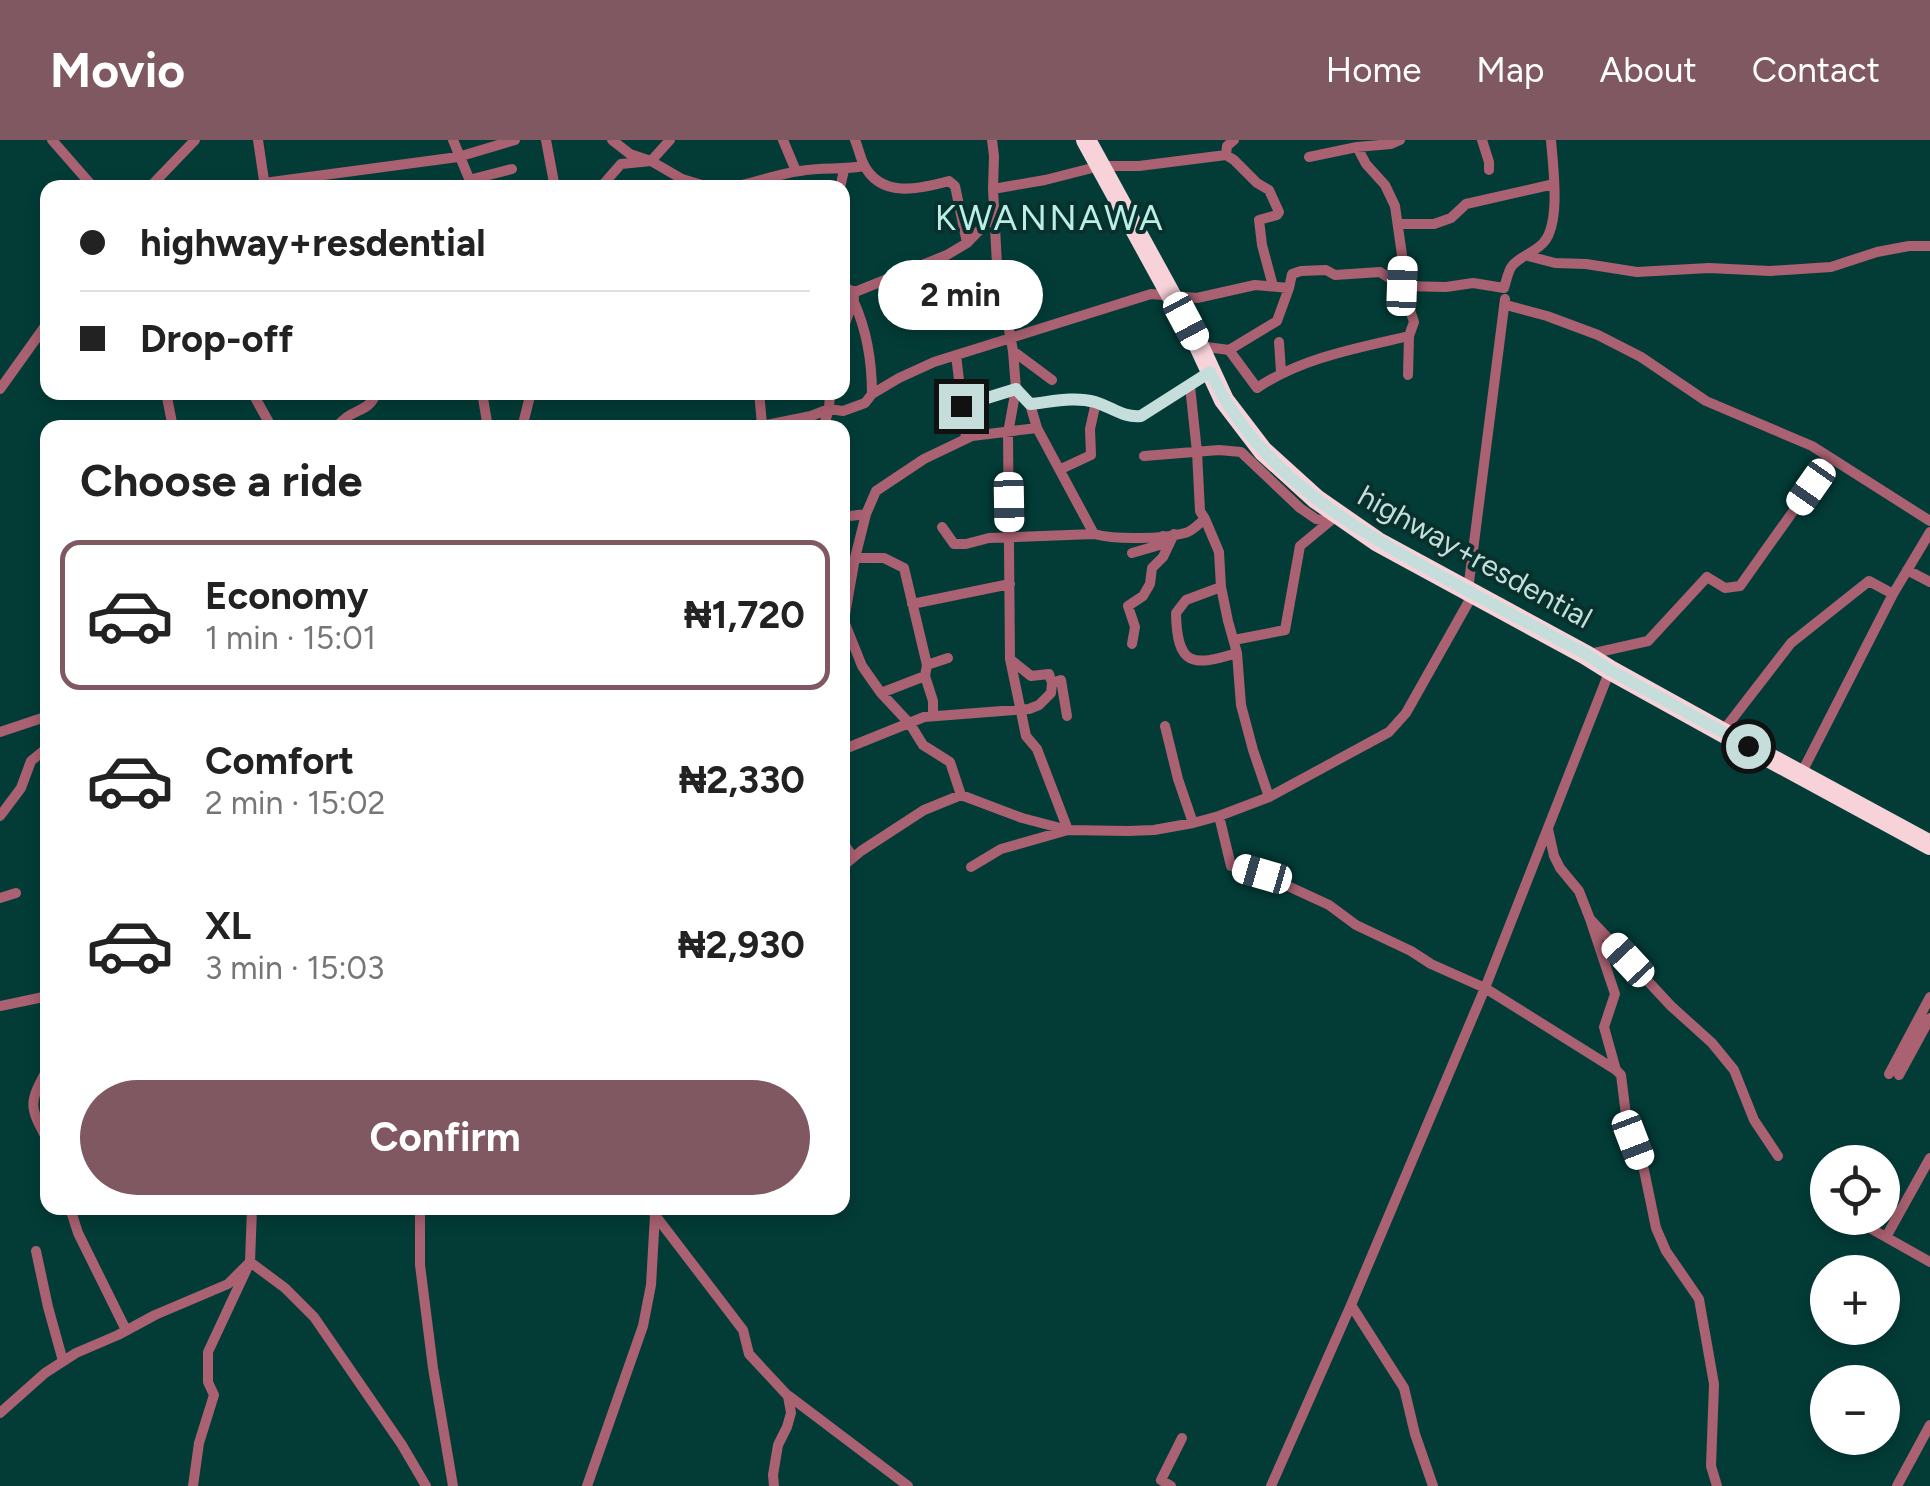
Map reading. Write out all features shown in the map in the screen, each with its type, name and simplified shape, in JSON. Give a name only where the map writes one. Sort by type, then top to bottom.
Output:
[{"type":"highway","name":"highway+resdential","points":[[1086,140],[1200,346],[1224,400],[1264,452],[1333,518],[1930,845]]},
{"type":"street","points":[[52,140],[87,180]]},
{"type":"street","points":[[156,180],[195,140]]},
{"type":"street","points":[[258,140],[264,180]]},
{"type":"street","points":[[453,140],[469,180]]},
{"type":"street","points":[[298,180],[458,156],[515,140]]},
{"type":"street","points":[[546,140],[554,180]]},
{"type":"street","points":[[612,140],[678,180]]},
{"type":"street","points":[[607,180],[621,164],[651,161],[670,140]]},
{"type":"street","points":[[783,140],[796,171]]},
{"type":"street","points":[[855,140],[864,166],[882,185],[922,189],[949,181],[955,186],[967,242]]},
{"type":"street","points":[[992,140],[997,265],[1016,389],[1008,432],[1010,659],[1026,736],[1036,749],[1068,830]]},
{"type":"street","points":[[1226,156],[1227,146],[1234,140]]},
{"type":"street","points":[[1309,157],[1400,140]]},
{"type":"street","points":[[1482,140],[1490,162],[1488,170]]},
{"type":"street","points":[[1488,284],[1548,238],[1554,184],[1551,140]]},
{"type":"street","points":[[1357,146],[1366,164],[1385,185],[1399,224],[1402,286],[1414,322],[1409,336],[1408,376]]},
{"type":"street","points":[[992,189],[1100,166],[1140,166],[1226,156],[1269,190],[1279,212],[1259,220],[1273,286]]},
{"type":"street","points":[[760,180],[796,171],[864,166]]},
{"type":"street","points":[[482,180],[512,169]]},
{"type":"street","points":[[842,180],[844,170]]},
{"type":"street","points":[[162,174],[162,180]]},
{"type":"street","points":[[1399,224],[1434,224],[1451,218],[1466,204],[1554,184]]},
{"type":"street","points":[[850,309],[854,297],[947,255],[996,214]]},
{"type":"street","points":[[1528,256],[1637,272],[1710,268],[1770,271],[1831,267],[1877,252],[1930,246]]},
{"type":"street","points":[[850,860],[924,810],[961,795],[1068,830],[1154,830],[1193,823],[1269,797],[1389,732],[1406,713],[1470,592],[1506,305],[1504,288],[1512,266]]},
{"type":"street","points":[[1200,346],[1229,350],[1277,321],[1292,274],[1300,271],[1380,272],[1402,286],[1446,287],[1464,283],[1504,288]]},
{"type":"street","points":[[789,420],[829,409],[843,412],[865,403],[872,394],[899,378],[956,355],[1152,294],[1197,298],[1254,286],[1289,288]]},
{"type":"street","points":[[850,294],[864,328],[872,364],[872,394]]},
{"type":"street","points":[[1506,305],[1598,334],[1706,401],[1812,446],[1930,522]]},
{"type":"street","points":[[0,388],[40,333]]},
{"type":"street","points":[[1229,350],[1257,388],[1281,372],[1355,348],[1409,336]]},
{"type":"street","points":[[1279,342],[1281,372]]},
{"type":"street","points":[[1013,351],[1052,380]]},
{"type":"street","points":[[956,355],[966,438]]},
{"type":"street","points":[[1030,404],[1079,399],[1096,402],[1128,418],[1141,416],[1210,372]]},
{"type":"street","points":[[1190,386],[1200,511],[1219,552],[1221,587],[1238,653],[1241,704],[1269,797]]},
{"type":"street","points":[[1016,389],[1030,404],[1037,428],[1094,534]]},
{"type":"street","points":[[961,406],[1016,389]]},
{"type":"street","points":[[343,420],[367,408],[372,400]]},
{"type":"street","points":[[826,420],[830,400]]},
{"type":"street","points":[[1061,469],[1091,455],[1090,430],[1096,402]]},
{"type":"street","points":[[850,583],[866,514],[876,491],[966,438],[1037,428]]},
{"type":"street","points":[[1144,456],[1241,452],[1300,508],[1316,518],[1333,518]]},
{"type":"street","points":[[1586,654],[1648,641],[1707,577],[1725,588],[1740,586],[1831,458]]},
{"type":"street","points":[[850,515],[866,514]]},
{"type":"street","points":[[1234,640],[1285,630],[1300,546],[1333,518]]},
{"type":"street","points":[[942,527],[954,544],[966,544],[989,538],[1094,534],[1128,537],[1190,532],[1205,519]]},
{"type":"street","points":[[1800,774],[1893,594],[1930,532]]},
{"type":"street","points":[[1132,552],[1163,544],[1168,534]]},
{"type":"street","points":[[1132,644],[1135,626],[1128,606],[1143,596],[1150,584],[1152,568],[1163,557],[1168,534]]},
{"type":"street","points":[[855,558],[884,558],[904,568],[933,716]]},
{"type":"street","points":[[1907,570],[1930,582]]},
{"type":"street","points":[[1722,732],[1791,643],[1869,581],[1893,594]]},
{"type":"street","points":[[912,604],[1010,584]]},
{"type":"street","points":[[1221,587],[1186,600],[1176,613],[1180,646],[1184,656],[1193,661],[1238,653]]},
{"type":"street","points":[[850,636],[862,666],[910,724],[923,746],[950,762],[961,795]]},
{"type":"street","points":[[881,693],[948,658]]},
{"type":"street","points":[[850,747],[924,717],[1021,710],[1038,705],[1051,693],[1049,674],[1031,676],[1010,659]]},
{"type":"street","points":[[1271,1486],[1486,988],[1610,670]]},
{"type":"street","points":[[1052,682],[1060,680],[1067,716]]},
{"type":"street","points":[[0,732],[40,719]]},
{"type":"street","points":[[1165,726],[1193,823]]},
{"type":"street","points":[[0,816],[21,788],[31,761],[40,754]]},
{"type":"street","points":[[1220,816],[1232,866],[1262,874],[1329,905],[1356,925],[1486,988],[1621,1076],[1626,1115],[1644,1170],[1656,1228],[1666,1251],[1699,1299],[1714,1384],[1711,1466],[1716,1486]]},
{"type":"street","points":[[1548,828],[1554,856],[1579,891],[1615,994],[1604,1027],[1616,1070]]},
{"type":"street","points":[[970,867],[1001,849],[1068,830]]},
{"type":"street","points":[[850,852],[854,857]]},
{"type":"street","points":[[0,898],[16,893]]},
{"type":"street","points":[[1590,919],[1734,1070],[1754,1120],[1778,1156]]},
{"type":"street","points":[[1930,997],[1894,1075],[1930,1018]]},
{"type":"street","points":[[0,1006],[40,998]]},
{"type":"street","points":[[40,1082],[32,1097],[40,1125]]},
{"type":"street","points":[[1886,1237],[1930,1158]]},
{"type":"street","points":[[72,1215],[126,1330]]},
{"type":"street","points":[[193,1486],[198,1443],[214,1396],[208,1382],[208,1352],[250,1262],[252,1215]]},
{"type":"street","points":[[420,1215],[420,1265],[453,1486]]},
{"type":"street","points":[[587,1486],[644,1326],[653,1215]]},
{"type":"street","points":[[656,1215],[743,1330],[749,1354],[788,1396],[908,1486]]},
{"type":"street","points":[[1882,1235],[1930,1262]]},
{"type":"street","points":[[36,1251],[63,1361]]},
{"type":"street","points":[[0,1413],[45,1373],[76,1353],[228,1284],[250,1262]]},
{"type":"street","points":[[250,1262],[286,1288],[314,1317],[426,1486]]},
{"type":"street","points":[[1352,1305],[1404,1388],[1433,1486]]},
{"type":"street","points":[[774,1486],[778,1445],[791,1413],[788,1396]]},
{"type":"street","points":[[1897,1486],[1930,1424]]},
{"type":"street","points":[[1171,1486],[1161,1480],[1182,1438]]},
{"type":"district","name":"KWANNAWA","points":[[1050,218]]},
{"type":"route","points":[[961,406],[1016,389],[1030,404],[1079,399],[1096,402],[1128,418],[1141,416],[1210,372],[1224,400],[1264,452],[1316,500],[1347,522],[1748,746]]}]
